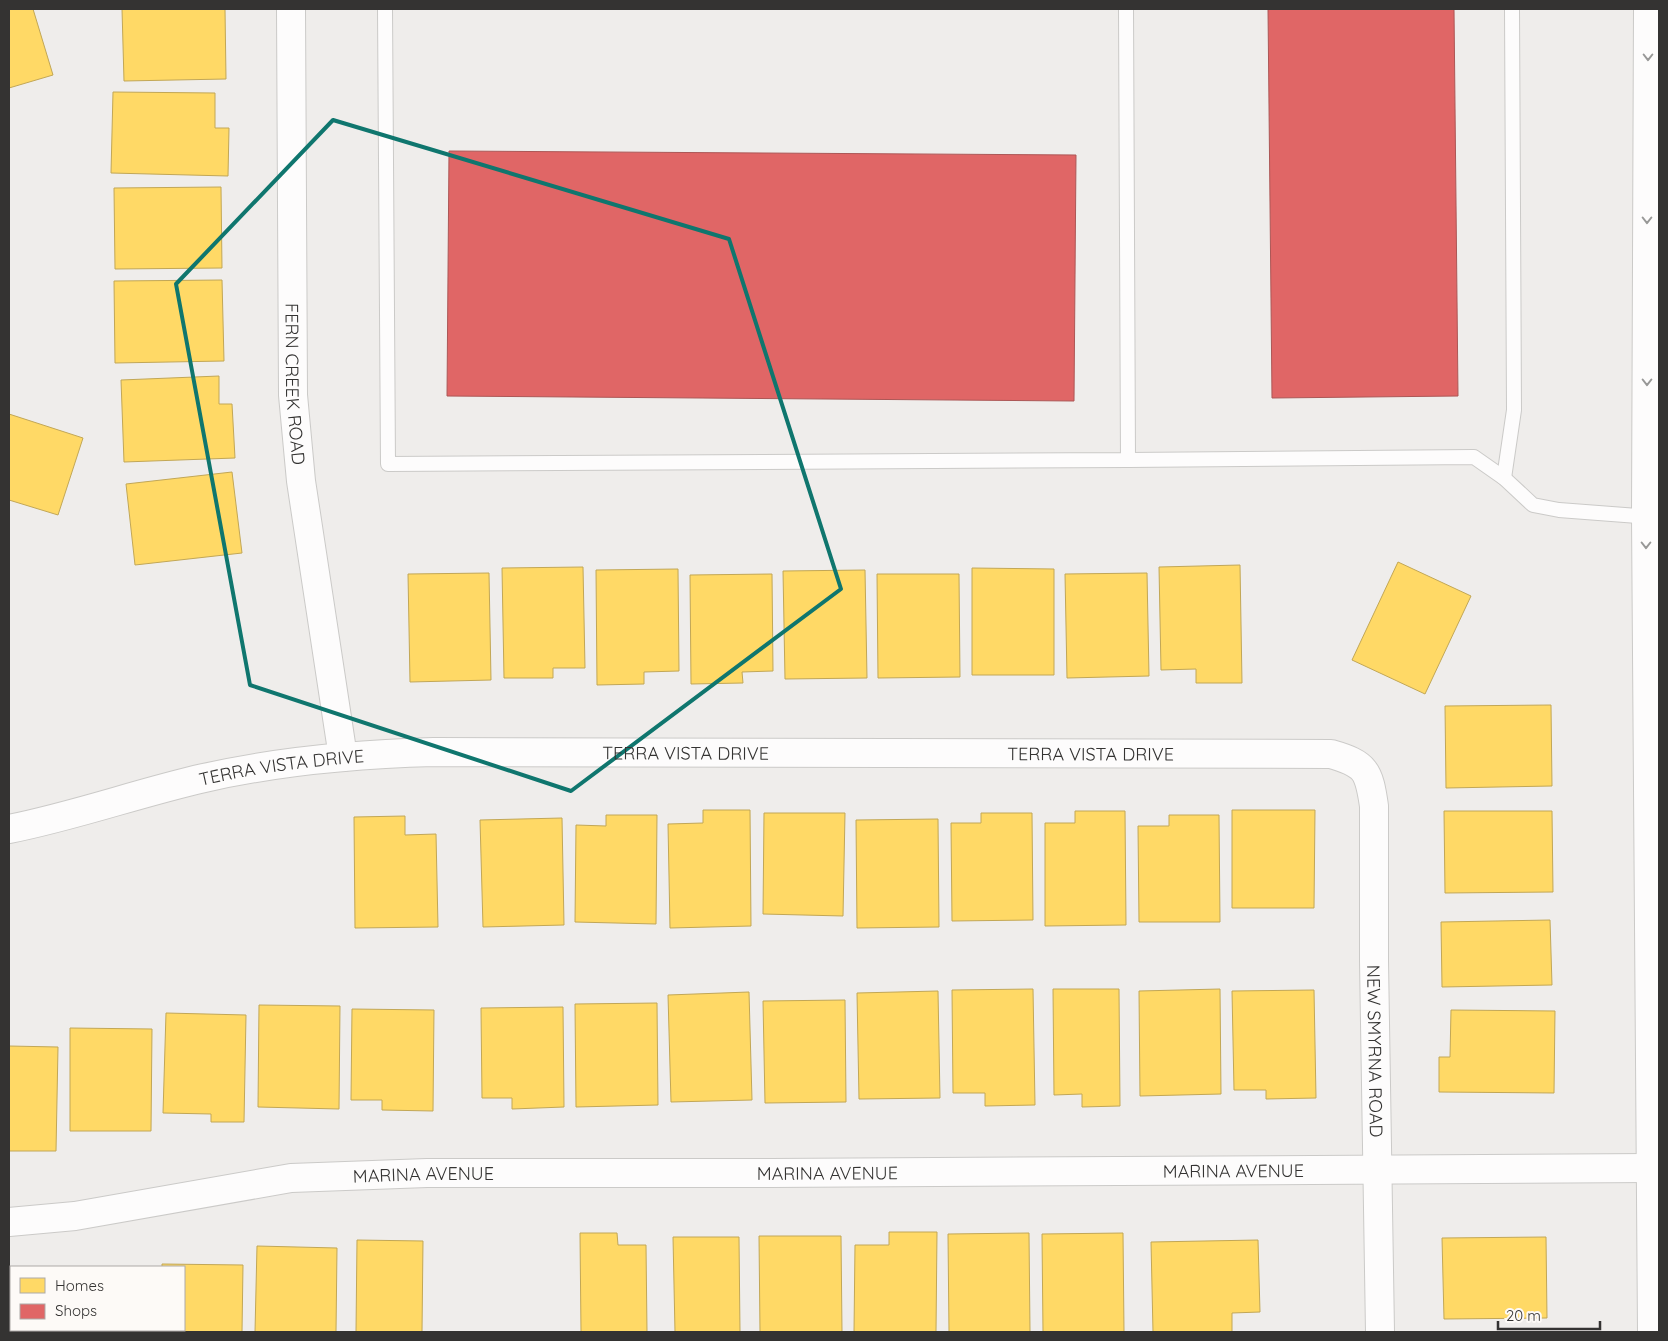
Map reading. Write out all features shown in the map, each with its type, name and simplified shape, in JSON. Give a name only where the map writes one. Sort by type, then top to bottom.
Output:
[{"type":"street","name":"FERN CREEK ROAD","points":[[291,9],[293,395],[302,491],[343,757]]},
{"type":"street","points":[[1648,9],[1653,517],[1650,1168],[1652,1332]]},
{"type":"street","name":"TERRA VISTA DRIVE","points":[[9,829],[74,814],[204,778],[280,765],[343,757],[434,752],[1331,754],[1350,760],[1365,771]]},
{"type":"street","name":"NEW SMYRNA ROAD","points":[[1365,771],[1371,784],[1374,806],[1374,961],[1380,1332]]},
{"type":"street","name":"MARINA AVENUE","points":[[9,1222],[75,1216],[291,1178],[398,1174],[1650,1168]]},
{"type":"lane","points":[[386,9],[388,464],[1474,457],[1504,478],[1533,505],[1559,510],[1653,517]]},
{"type":"lane","points":[[1126,9],[1128,460]]},
{"type":"lane","points":[[1504,478],[1514,410],[1512,9]]},
{"type":"highlighted area","points":[[333,120],[729,239],[841,589],[571,791],[250,685],[176,284]]},
{"type":"building: Homes","points":[[9,9],[33,9],[53,75],[9,88]]},
{"type":"building: Homes","points":[[122,9],[225,9],[226,79],[124,81]]},
{"type":"building: Homes","points":[[113,92],[215,93],[215,128],[229,128],[228,176],[111,173]]},
{"type":"building: Homes","points":[[221,187],[222,268],[115,269],[114,188]]},
{"type":"building: Homes","points":[[222,280],[224,361],[115,363],[114,281]]},
{"type":"building: Homes","points":[[219,376],[219,404],[232,404],[235,458],[124,462],[121,380]]},
{"type":"building: Homes","points":[[9,414],[83,438],[58,515],[9,500]]},
{"type":"building: Homes","points":[[232,472],[242,553],[135,565],[126,484]]},
{"type":"building: Homes","points":[[1398,562],[1471,596],[1425,694],[1352,660]]},
{"type":"building: Homes","points":[[1240,565],[1242,683],[1196,683],[1196,669],[1161,670],[1159,567]]},
{"type":"building: Homes","points":[[583,567],[585,668],[553,668],[553,678],[504,678],[502,568]]},
{"type":"building: Homes","points":[[972,568],[1054,569],[1054,675],[972,675]]},
{"type":"building: Homes","points":[[678,569],[679,671],[644,672],[644,684],[597,685],[596,570]]},
{"type":"building: Homes","points":[[865,570],[867,678],[785,679],[783,571]]},
{"type":"building: Homes","points":[[489,573],[491,680],[410,682],[408,574]]},
{"type":"building: Homes","points":[[1147,573],[1149,676],[1067,678],[1065,574]]},
{"type":"building: Homes","points":[[772,574],[773,671],[742,672],[743,683],[691,684],[690,575]]},
{"type":"building: Homes","points":[[877,574],[959,574],[960,677],[878,678]]},
{"type":"building: Homes","points":[[1551,705],[1552,786],[1446,788],[1445,706]]},
{"type":"building: Homes","points":[[703,810],[750,810],[751,926],[670,928],[668,824],[703,823]]},
{"type":"building: Homes","points":[[1232,810],[1315,810],[1314,908],[1232,908]]},
{"type":"building: Homes","points":[[1075,811],[1125,811],[1126,925],[1045,926],[1045,823],[1075,823]]},
{"type":"building: Homes","points":[[1444,811],[1552,811],[1553,892],[1445,893]]},
{"type":"building: Homes","points":[[764,813],[845,813],[843,916],[763,914]]},
{"type":"building: Homes","points":[[981,813],[1032,813],[1033,920],[952,921],[951,823],[981,823]]},
{"type":"building: Homes","points":[[606,815],[657,815],[656,924],[575,922],[576,825],[606,826]]},
{"type":"building: Homes","points":[[1169,815],[1219,815],[1220,922],[1139,922],[1138,826],[1169,826]]},
{"type":"building: Homes","points":[[405,816],[405,835],[436,834],[438,927],[355,928],[354,817]]},
{"type":"building: Homes","points":[[562,818],[564,925],[483,927],[480,820]]},
{"type":"building: Homes","points":[[938,819],[939,927],[857,928],[856,820]]},
{"type":"building: Homes","points":[[1550,920],[1552,985],[1442,987],[1441,922]]},
{"type":"building: Homes","points":[[1033,989],[1035,1105],[985,1106],[985,1093],[953,1093],[952,990]]},
{"type":"building: Homes","points":[[1053,989],[1119,989],[1120,1106],[1082,1107],[1082,1094],[1054,1095]]},
{"type":"building: Homes","points":[[1220,989],[1221,1094],[1140,1096],[1139,991]]},
{"type":"building: Homes","points":[[1314,990],[1316,1098],[1266,1099],[1266,1090],[1234,1090],[1232,991]]},
{"type":"building: Homes","points":[[938,991],[940,1098],[859,1099],[857,993]]},
{"type":"building: Homes","points":[[749,992],[752,1100],[671,1102],[668,995]]},
{"type":"building: Homes","points":[[845,1000],[846,1102],[765,1103],[763,1001]]},
{"type":"building: Homes","points":[[657,1003],[658,1105],[576,1107],[575,1004]]},
{"type":"building: Homes","points":[[259,1005],[340,1006],[339,1109],[258,1107]]},
{"type":"building: Homes","points":[[563,1007],[564,1107],[512,1109],[512,1098],[482,1098],[481,1008]]},
{"type":"building: Homes","points":[[352,1009],[434,1010],[433,1111],[382,1110],[382,1100],[351,1100]]},
{"type":"building: Homes","points":[[1451,1010],[1555,1011],[1554,1093],[1439,1092],[1439,1057],[1450,1057]]},
{"type":"building: Homes","points":[[166,1013],[246,1015],[244,1122],[211,1122],[211,1114],[163,1113]]},
{"type":"building: Homes","points":[[70,1028],[152,1029],[151,1131],[70,1131]]},
{"type":"building: Homes","points":[[9,1046],[58,1047],[56,1151],[9,1151]]},
{"type":"building: Homes","points":[[889,1232],[937,1232],[936,1332],[854,1332],[855,1245],[889,1245]]},
{"type":"building: Homes","points":[[580,1233],[617,1233],[618,1245],[646,1245],[647,1332],[581,1332]]},
{"type":"building: Homes","points":[[1029,1233],[1030,1332],[949,1332],[948,1234]]},
{"type":"building: Homes","points":[[1123,1233],[1124,1332],[1043,1332],[1042,1234]]},
{"type":"building: Homes","points":[[759,1236],[841,1236],[842,1332],[760,1332]]},
{"type":"building: Homes","points":[[673,1237],[739,1237],[740,1332],[675,1332]]},
{"type":"building: Homes","points":[[1546,1237],[1547,1318],[1444,1319],[1442,1238]]},
{"type":"building: Homes","points":[[357,1240],[423,1241],[422,1332],[356,1332]]},
{"type":"building: Homes","points":[[1258,1240],[1260,1312],[1232,1313],[1232,1332],[1153,1332],[1151,1242]]},
{"type":"building: Homes","points":[[257,1246],[337,1248],[336,1332],[255,1332]]},
{"type":"building: Homes","points":[[162,1264],[243,1265],[242,1332],[161,1332],[185,1331],[185,1266],[162,1266]]},
{"type":"building: Homes","points":[[9,1291],[10,1331],[55,1331],[55,1332],[9,1332]]},
{"type":"building: Homes","points":[[68,1331],[148,1331],[148,1332]]},
{"type":"building: Shops","points":[[1268,9],[1454,9],[1458,396],[1272,398]]},
{"type":"building: Shops","points":[[449,151],[1076,155],[1074,401],[447,396]]}]
